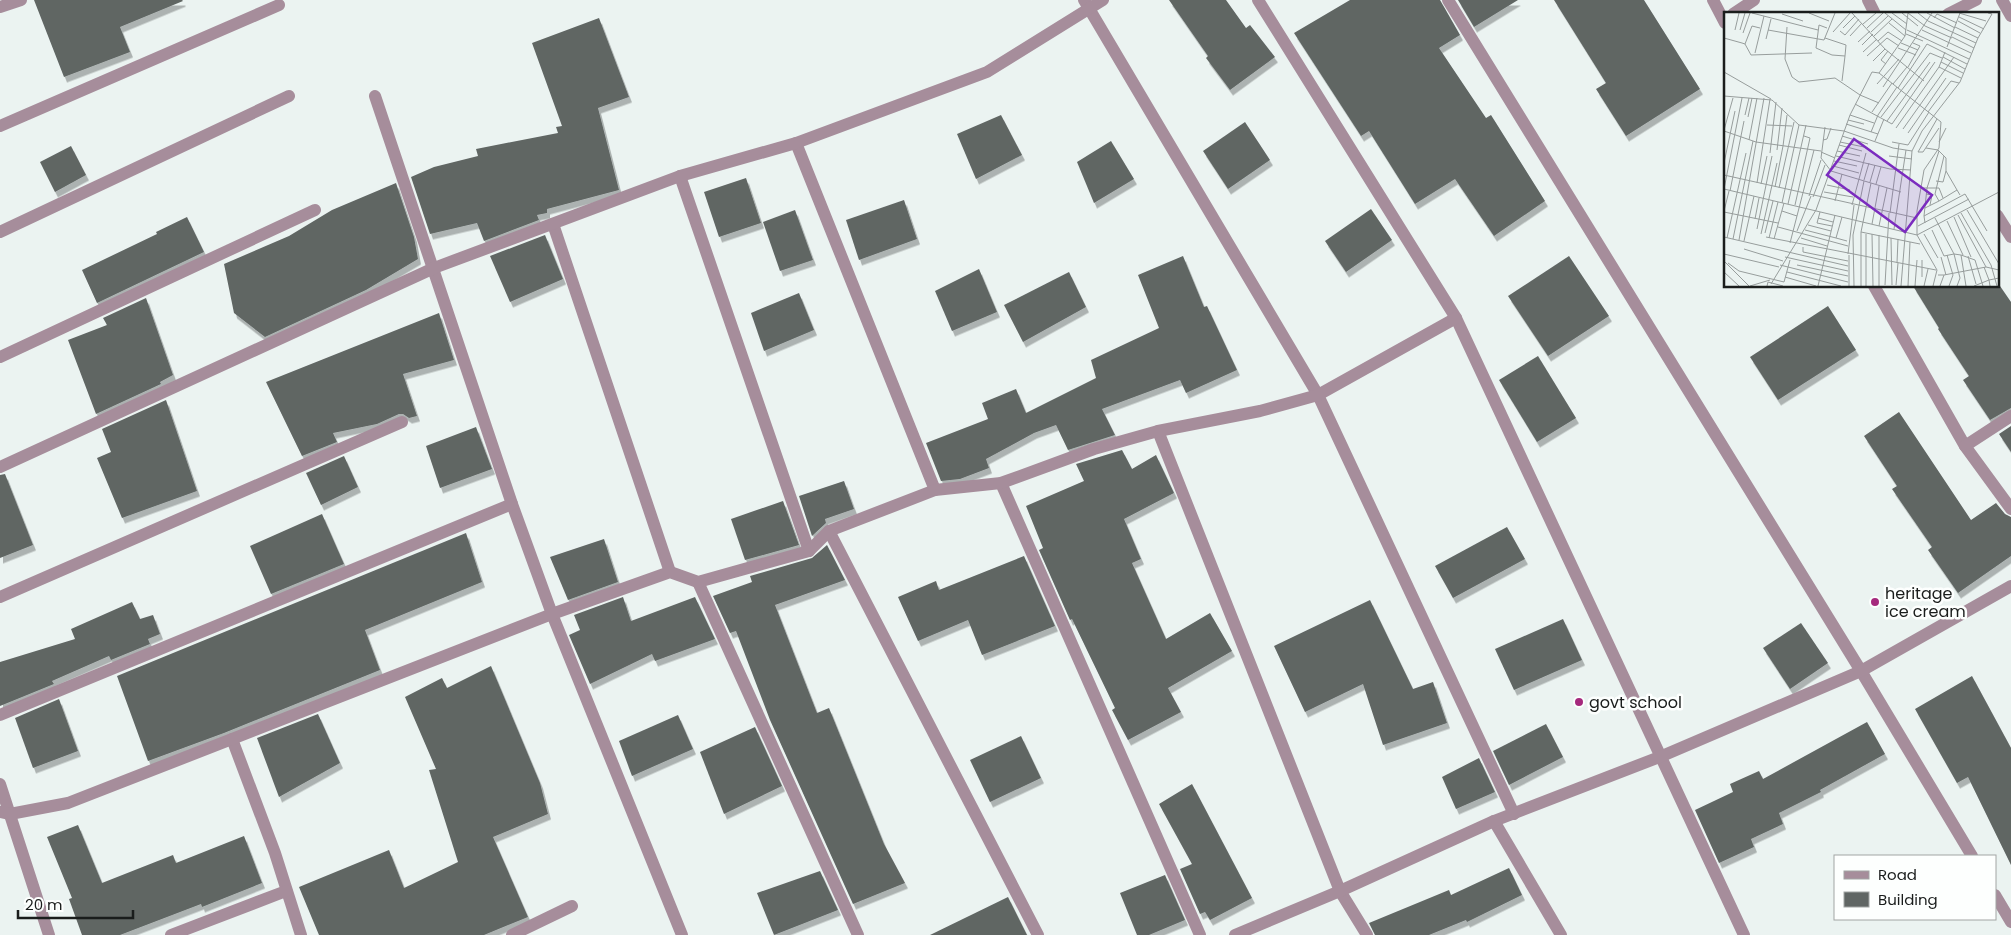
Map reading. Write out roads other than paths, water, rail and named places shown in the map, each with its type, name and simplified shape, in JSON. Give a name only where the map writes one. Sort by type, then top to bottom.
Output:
[{"type":"street","points":[[0,8],[21,0]]},
{"type":"street","points":[[0,467],[434,268],[680,176],[796,143],[987,72],[1087,5],[1103,0]]},
{"type":"street","points":[[1258,0],[1456,318],[1744,935]]},
{"type":"street","points":[[1448,0],[1861,671],[1971,855]]},
{"type":"street","points":[[1713,0],[1724,16]]},
{"type":"street","points":[[1736,12],[1754,0]]},
{"type":"street","points":[[1868,0],[1874,12]]},
{"type":"street","points":[[1952,12],[1976,0]]},
{"type":"street","points":[[2002,0],[2011,16]]},
{"type":"street","points":[[0,126],[279,5]]},
{"type":"street","points":[[1087,5],[1318,395],[1514,814]]},
{"type":"street","points":[[0,232],[289,96]]},
{"type":"street","points":[[375,96],[512,504],[552,614],[682,935]]},
{"type":"street","points":[[796,143],[935,490]]},
{"type":"street","points":[[680,176],[809,551]]},
{"type":"street","points":[[0,357],[315,210]]},
{"type":"street","points":[[1998,217],[2011,237]]},
{"type":"street","points":[[553,224],[670,572]]},
{"type":"street","points":[[1875,288],[1965,446],[2011,509]]},
{"type":"street","points":[[5,813],[68,803],[552,614],[670,572],[698,582],[809,551],[829,531],[935,490],[1001,483],[1094,449],[1158,431],[1260,411],[1318,395],[1456,318]]},
{"type":"street","points":[[1965,446],[2011,416]]},
{"type":"street","points":[[0,597],[402,422]]},
{"type":"street","points":[[1158,431],[1340,892],[1367,935]]},
{"type":"street","points":[[1001,483],[1200,935]]},
{"type":"street","points":[[0,715],[512,504]]},
{"type":"street","points":[[829,531],[1038,935]]},
{"type":"street","points":[[698,582],[858,935]]},
{"type":"street","points":[[1235,935],[1340,892],[1494,821],[1662,756],[1861,671],[2011,586]]},
{"type":"street","points":[[232,739],[275,853],[301,935]]},
{"type":"street","points":[[0,784],[5,813],[49,935]]},
{"type":"street","points":[[1494,821],[1561,935]]},
{"type":"street","points":[[171,935],[286,891]]},
{"type":"street","points":[[1996,897],[2011,922]]},
{"type":"street","points":[[512,935],[572,906]]},
{"type":"place","name":"heritage ice cream","points":[[1875,602]]},
{"type":"place","name":"govt school","points":[[1579,702]]}]
